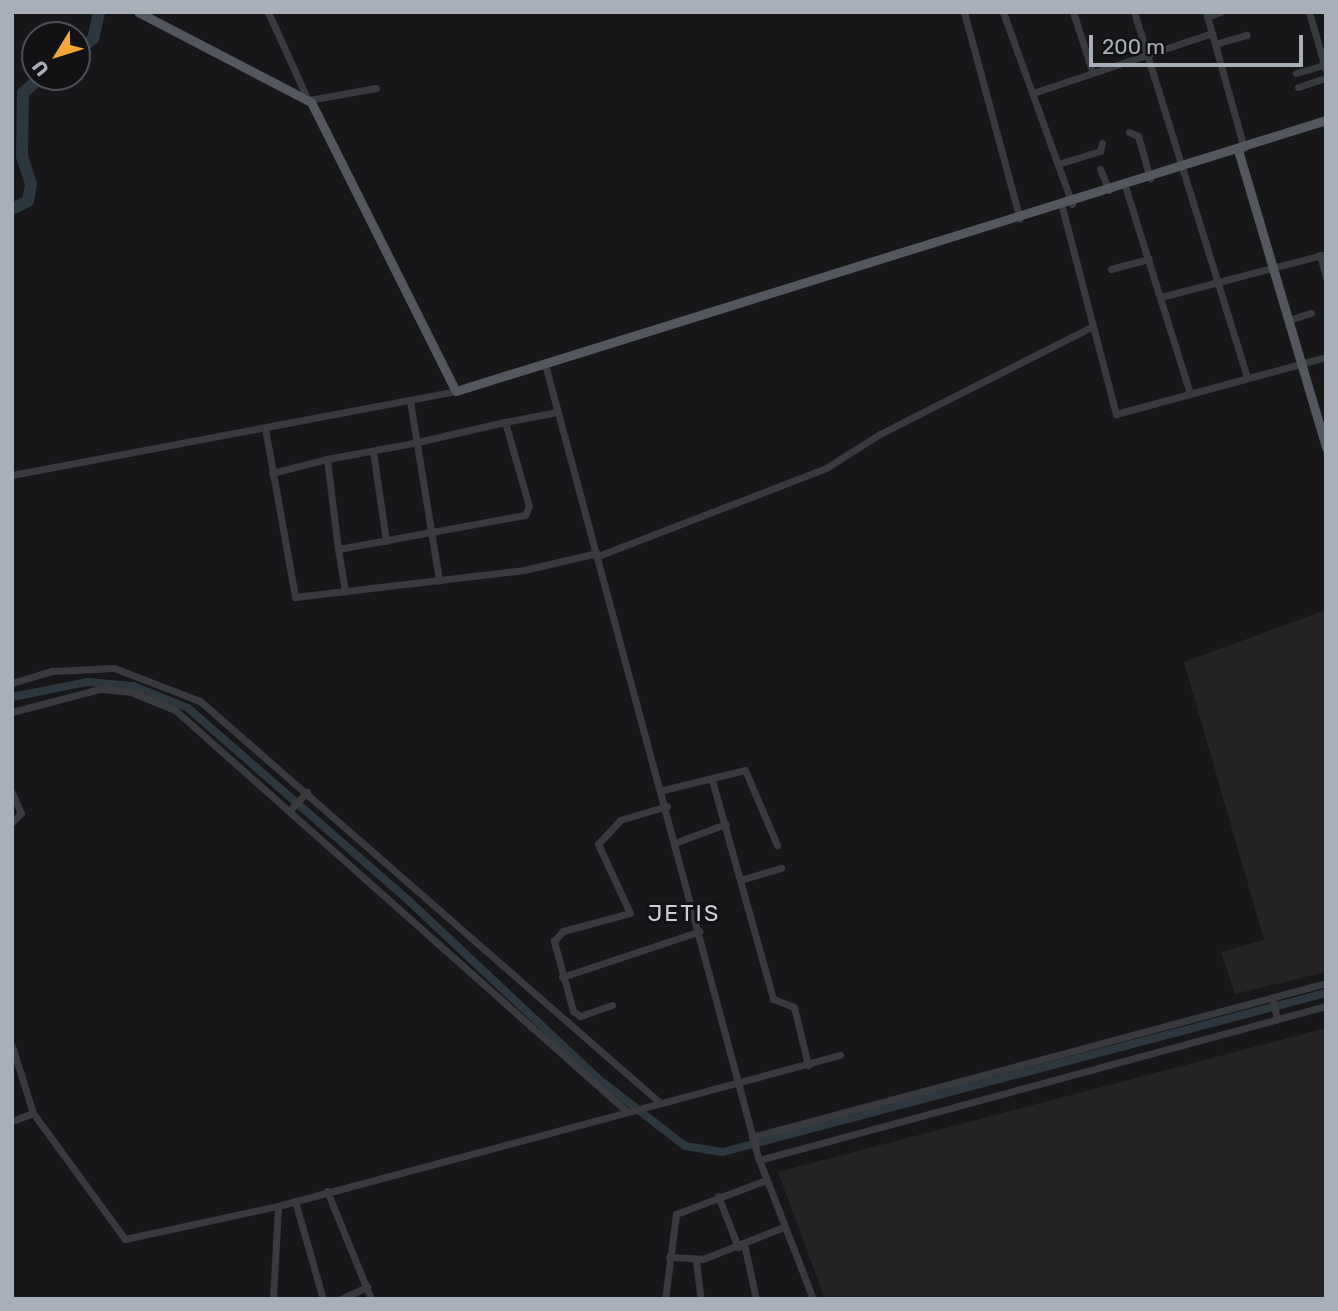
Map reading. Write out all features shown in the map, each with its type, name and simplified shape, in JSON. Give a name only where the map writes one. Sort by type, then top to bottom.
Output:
[{"type":"main road","points":[[138,12],[308,99],[456,391],[546,368],[1067,206],[1326,120]]},
{"type":"main road","points":[[1241,150],[1326,448]]},
{"type":"street","points":[[268,12],[308,99],[376,88]]},
{"type":"street","points":[[964,12],[1020,219]]},
{"type":"street","points":[[1003,12],[1058,164],[1091,327],[1116,414],[1326,357]]},
{"type":"street","points":[[1073,12],[1092,71]]},
{"type":"street","points":[[1134,12],[1181,169],[1222,281],[1247,377]]},
{"type":"street","points":[[1220,12],[1206,14],[1241,150]]},
{"type":"street","points":[[1296,73],[1325,68],[1309,12]]},
{"type":"street","points":[[1032,93],[1147,52],[1212,33]]},
{"type":"street","points":[[1215,44],[1247,35]]},
{"type":"street","points":[[1298,87],[1326,78]]},
{"type":"street","points":[[1129,132],[1138,135],[1150,179]]},
{"type":"street","points":[[1058,164],[1102,150],[1102,143]]},
{"type":"street","points":[[1100,169],[1110,191]]},
{"type":"street","points":[[1125,186],[1190,394]]},
{"type":"street","points":[[1161,297],[1323,255],[1326,278]]},
{"type":"street","points":[[1111,269],[1149,259]]},
{"type":"street","points":[[1289,320],[1311,313]]},
{"type":"street","points":[[265,428],[295,597],[439,581],[597,554],[826,468],[880,434],[1091,327]]},
{"type":"street","points":[[546,368],[701,931],[758,1159],[813,1299]]},
{"type":"street","points":[[12,475],[456,391]]},
{"type":"street","points":[[410,401],[420,442],[439,581]]},
{"type":"street","points":[[272,473],[327,459],[557,412]]},
{"type":"street","points":[[338,549],[528,513],[505,422]]},
{"type":"street","points":[[373,451],[386,541]]},
{"type":"street","points":[[327,459],[345,591]]},
{"type":"street","points":[[12,683],[78,668],[150,677],[209,707],[659,1102]]},
{"type":"street","points":[[12,712],[82,690],[144,696],[202,731],[628,1110]]},
{"type":"street","points":[[663,790],[750,774],[777,845]]},
{"type":"street","points":[[712,780],[773,999],[794,1007],[808,1065]]},
{"type":"street","points":[[12,793],[21,813],[12,822]]},
{"type":"street","points":[[291,809],[306,794]]},
{"type":"street","points":[[580,1016],[568,1003],[554,946],[558,934],[631,911],[598,843],[620,820],[667,806]]},
{"type":"street","points":[[677,842],[726,824]]},
{"type":"street","points":[[740,880],[780,867]]},
{"type":"street","points":[[562,976],[701,931]]},
{"type":"street","points":[[753,1138],[1326,983]]},
{"type":"street","points":[[1273,998],[1277,1017]]},
{"type":"street","points":[[574,1028],[580,1016],[612,1005]]},
{"type":"street","points":[[758,1159],[1277,1017],[1326,1006]]},
{"type":"street","points":[[12,1048],[33,1113],[121,1238],[278,1206],[840,1055]]},
{"type":"street","points":[[12,1121],[33,1113]]},
{"type":"street","points":[[665,1299],[676,1214],[766,1180]]},
{"type":"street","points":[[327,1191],[371,1299]]},
{"type":"street","points":[[718,1196],[741,1246],[756,1299]]},
{"type":"street","points":[[295,1201],[323,1299]]},
{"type":"street","points":[[273,1299],[278,1206]]},
{"type":"street","points":[[669,1257],[696,1261],[741,1246],[784,1227]]},
{"type":"street","points":[[696,1261],[701,1299]]},
{"type":"street","points":[[341,1299],[367,1287]]},
{"type":"shaded area","points":[[1326,610],[1326,972],[1235,994],[1221,952],[1264,940],[1184,662]]},
{"type":"shaded area","points":[[1326,1028],[1326,1299],[825,1299],[778,1172]]},
{"type":"waterway","points":[[91,40],[99,12]]},
{"type":"waterway","points":[[12,209],[28,201],[31,184],[22,156],[23,93],[25,91]]},
{"type":"waterway","points":[[12,697],[87,682],[133,686],[188,708],[408,900],[601,1081],[685,1146],[723,1152],[1326,993]]},
{"type":"district","name":"JETIS","points":[[684,913]]}]
